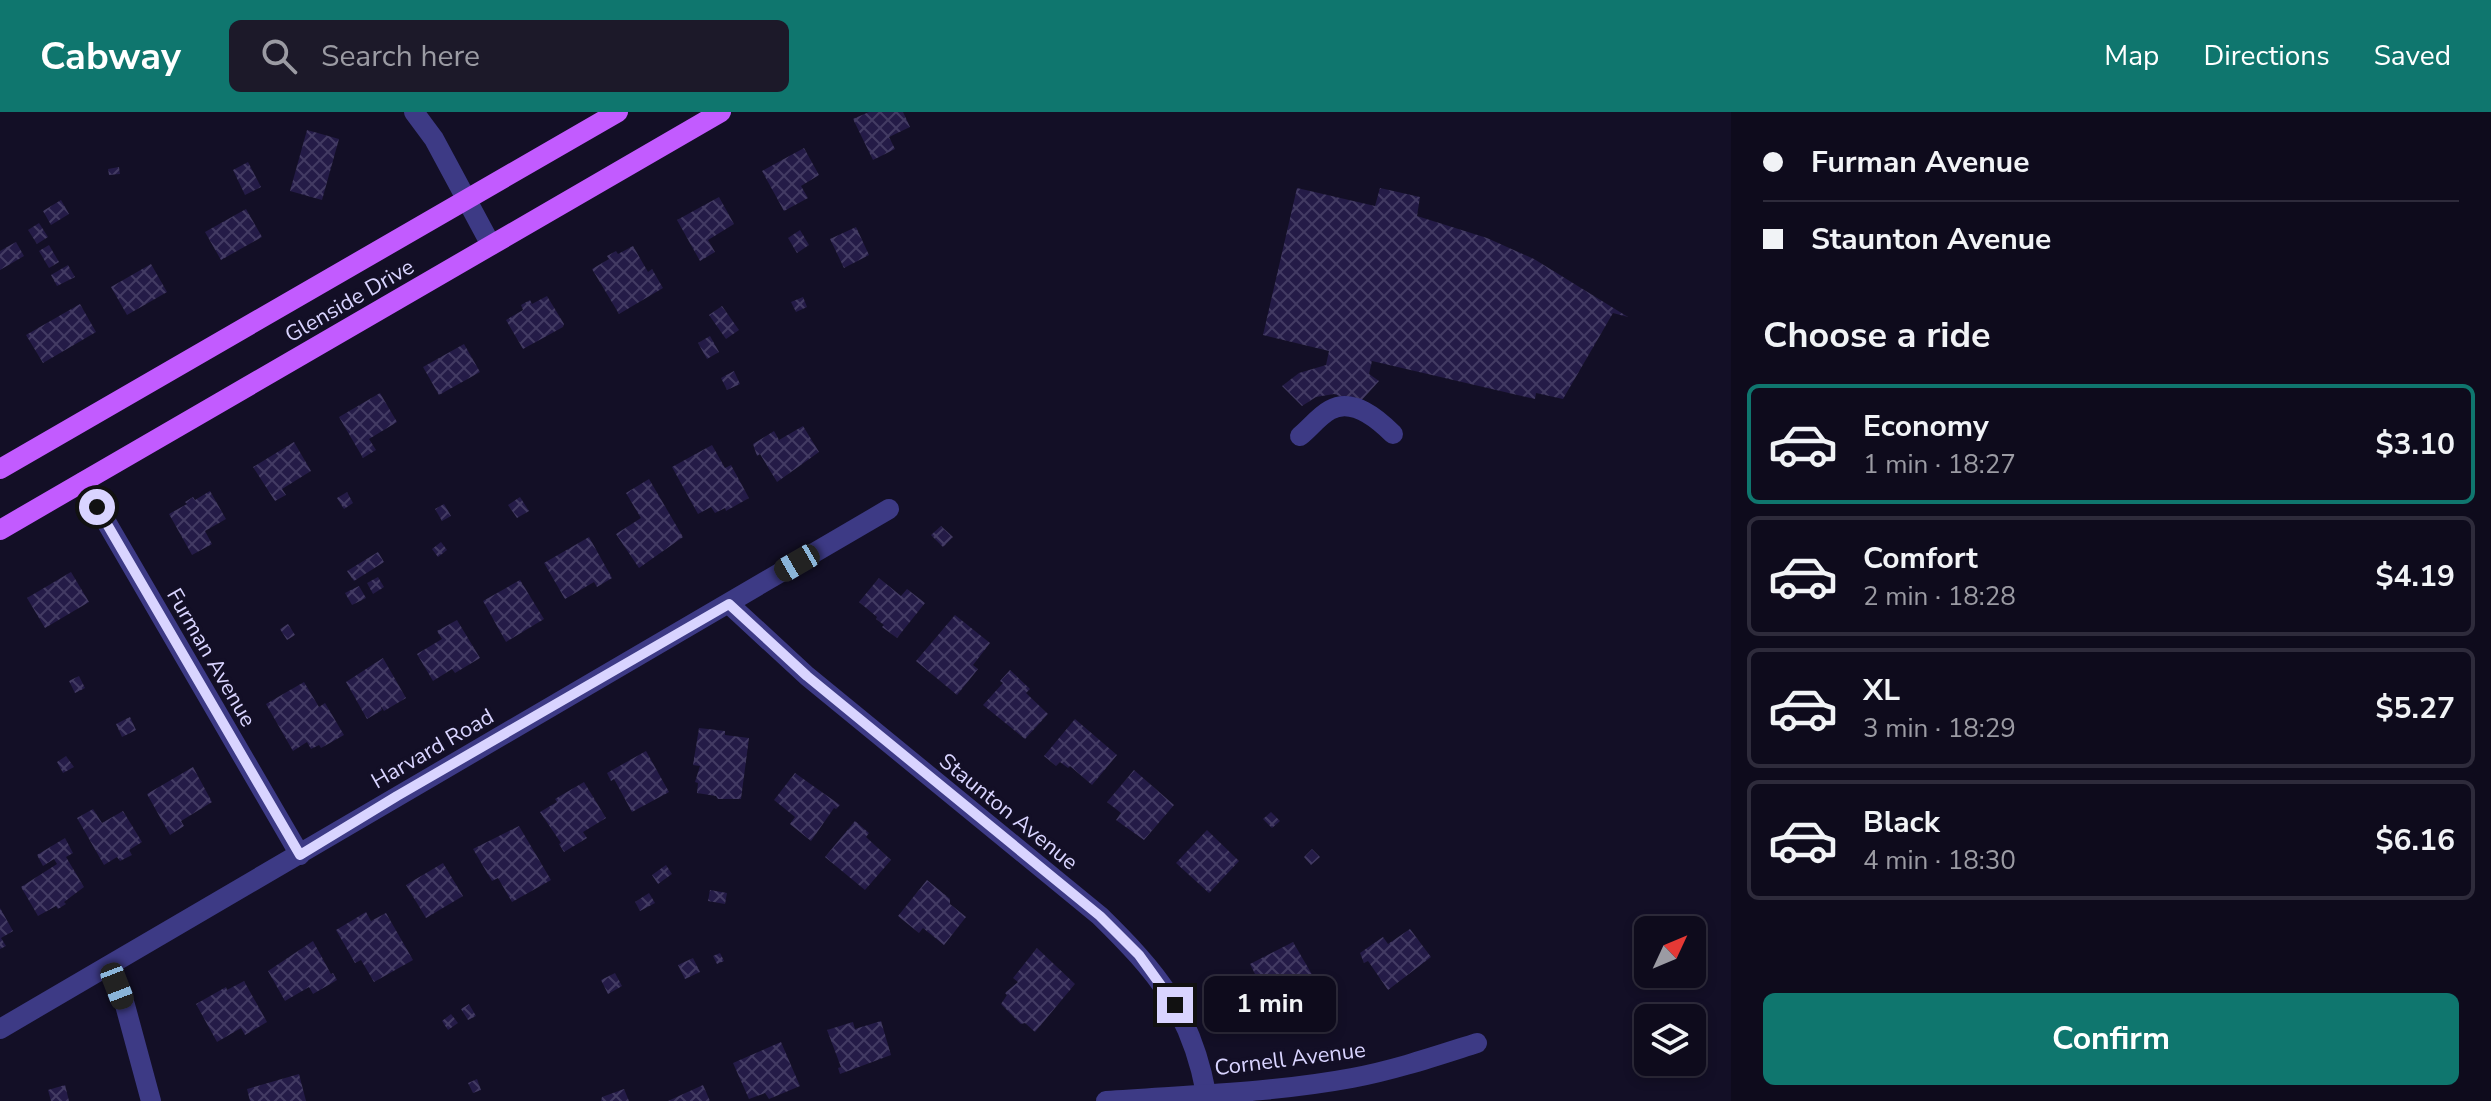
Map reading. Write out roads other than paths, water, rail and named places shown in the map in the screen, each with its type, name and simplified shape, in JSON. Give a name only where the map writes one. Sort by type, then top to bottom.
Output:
[{"type":"main road","name":"Glenside Drive","points":[[0,469],[618,112]]},
{"type":"main road","name":"Glenside Drive","points":[[0,530],[721,112]]},
{"type":"street","points":[[414,112],[434,139],[491,245]]},
{"type":"street","points":[[1300,436],[1332,408],[1354,406],[1377,418],[1393,434]]},
{"type":"street","name":"Furman Avenue","points":[[83,482],[300,855]]},
{"type":"street","name":"Harvard Road","points":[[0,1029],[889,509]]},
{"type":"street","name":"Staunton Avenue","points":[[729,604],[807,676],[1100,916],[1139,955],[1175,1005],[1189,1031],[1199,1058],[1206,1093]]},
{"type":"street","points":[[110,966],[125,1005],[151,1101]]},
{"type":"street","name":"Cornell Avenue","points":[[1106,1101],[1297,1086],[1352,1078],[1477,1043]]}]
